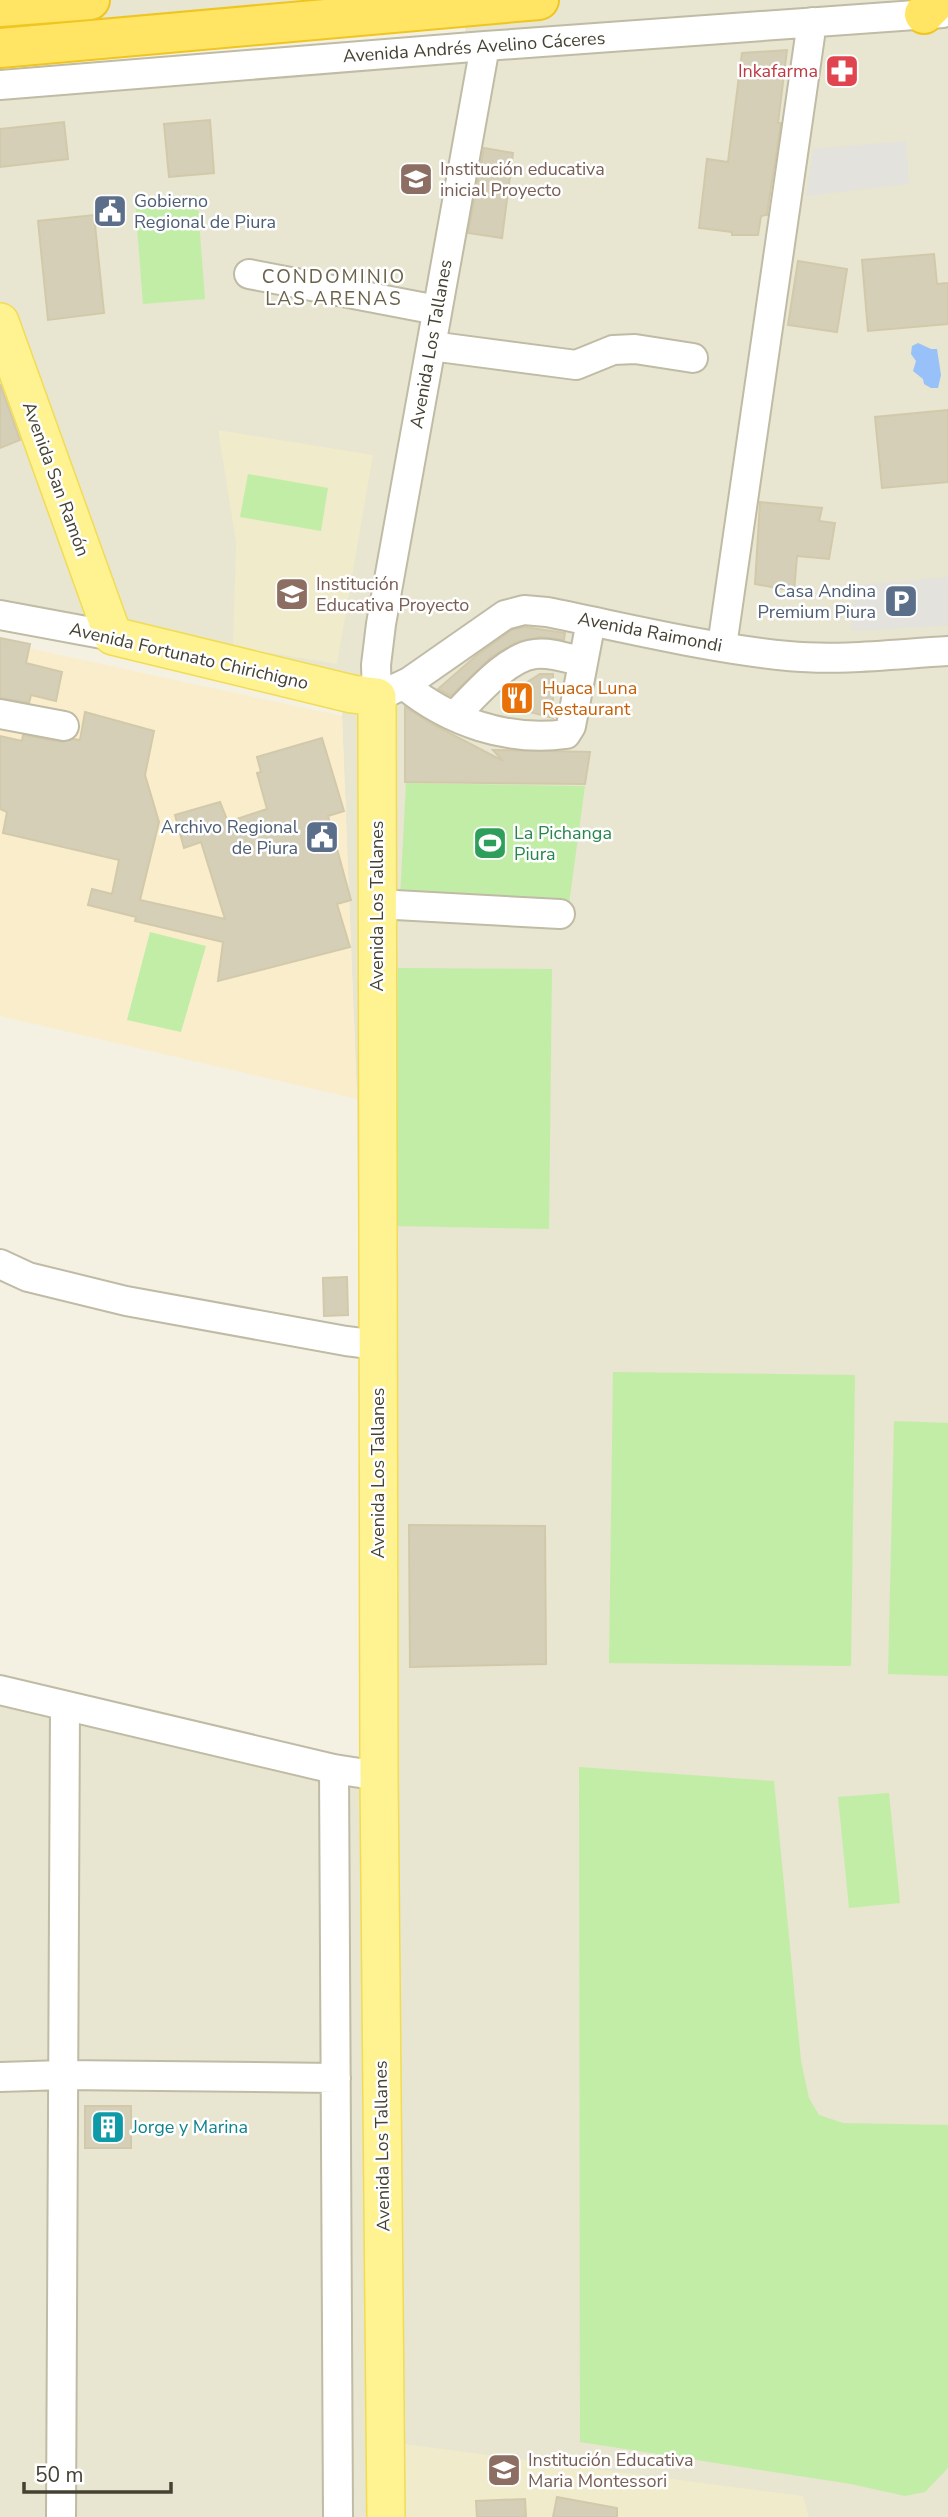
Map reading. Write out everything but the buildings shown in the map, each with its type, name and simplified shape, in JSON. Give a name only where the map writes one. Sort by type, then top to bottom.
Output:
[{"type":"highway","points":[[0,8],[90,0]]},
{"type":"highway","points":[[0,48],[539,0]]},
{"type":"main road","name":"Avenida San Ramón","points":[[0,323],[113,636]]},
{"type":"main road","name":"Avenida Fortunato Chirichigno","points":[[113,636],[352,694],[391,691]]},
{"type":"main road","name":"Avenida Los Tallanes","points":[[386,2517],[379,1776],[377,904],[391,691]]},
{"type":"street","name":"Avenida Andrés Avelino Cáceres","points":[[0,85],[941,11]]},
{"type":"street","points":[[722,646],[812,22]]},
{"type":"street","name":"Avenida Los Tallanes","points":[[391,691],[376,666],[381,624],[485,46]]},
{"type":"street","points":[[249,274],[438,310]]},
{"type":"street","points":[[431,346],[576,365],[613,350],[635,349],[693,358]]},
{"type":"street","name":"Avenida Raimondi","points":[[391,691],[505,615],[524,610],[790,656],[948,651]]},
{"type":"street","name":"Avenida Fortunato Chirichigno","points":[[0,615],[113,636]]},
{"type":"street","points":[[391,691],[424,701],[454,716],[513,735],[566,734],[571,726],[591,621]]},
{"type":"street","points":[[454,716],[511,662],[524,656],[537,653],[583,662]]},
{"type":"street","points":[[0,714],[64,726]]},
{"type":"street","points":[[377,904],[560,914]]},
{"type":"street","points":[[0,1264],[28,1277],[126,1301],[378,1345]]},
{"type":"street","points":[[0,1690],[334,1769],[379,1776]]},
{"type":"street","points":[[61,2517],[65,1707]]},
{"type":"street","points":[[334,1769],[338,2517]]},
{"type":"street","points":[[0,2077],[63,2075],[336,2078]]},
{"type":"shaded area","points":[[0,0],[355,0],[0,36]]},
{"type":"shaded area","points":[[469,0],[948,0],[948,2517],[0,2517],[0,1676],[362,1765],[357,1099],[342,716],[349,676],[0,603],[0,99],[463,50]]},
{"type":"shaded area","points":[[906,141],[909,184],[806,196],[813,149]]},
{"type":"shaded area","name":"Institución Educativa Proyecto","points":[[218,430],[373,455],[337,664],[233,647],[236,542]]},
{"type":"shaded area","name":"Casa Andina Premium Piura","points":[[948,577],[948,626],[851,631],[855,585]]},
{"type":"shaded area","points":[[0,642],[342,716],[357,1099],[0,1016]]},
{"type":"shaded area","name":"Institución Educativa Maria Montessori","points":[[404,2444],[803,2496],[809,2517],[403,2517]]},
{"type":"green space","points":[[197,195],[205,299],[143,304],[135,200]]},
{"type":"green space","points":[[248,474],[328,488],[321,531],[240,517]]},
{"type":"green space","name":"La Pichanga Piura","points":[[406,783],[585,786],[568,911],[400,899]]},
{"type":"green space","points":[[150,932],[206,946],[181,1032],[127,1020]]},
{"type":"green space","points":[[398,968],[552,969],[549,1229],[395,1226]]},
{"type":"green space","points":[[613,1372],[855,1375],[851,1666],[609,1663]]},
{"type":"green space","points":[[894,1421],[948,1423],[948,1676],[888,1674]]},
{"type":"green space","points":[[579,1767],[774,1781],[801,2061],[809,2098],[819,2115],[843,2123],[948,2125],[948,2468],[925,2492],[905,2496],[851,2484],[580,2442]]},
{"type":"green space","points":[[889,1793],[900,1903],[849,1908],[838,1797]]},
{"type":"water","points":[[918,343],[937,349],[941,375],[938,388],[924,384],[923,379],[913,371],[916,361],[911,354],[912,346]]},
{"type":"place","name":"Inkafarma","points":[[842,71]]},
{"type":"place","name":"Institución educativa inicial Proyecto","points":[[416,179]]},
{"type":"place","name":"Gobierno Regional de Piura","points":[[110,211]]},
{"type":"place","name":"Institución Educativa Proyecto","points":[[292,594]]},
{"type":"place","name":"Casa Andina Premium Piura","points":[[901,601]]},
{"type":"place","name":"Huaca Luna Restaurant","points":[[517,698]]},
{"type":"place","name":"Archivo Regional de Piura","points":[[322,837]]},
{"type":"place","name":"La Pichanga Piura","points":[[490,843]]},
{"type":"place","name":"Jorge y Marina","points":[[108,2127]]},
{"type":"place","name":"Institución Educativa Maria Montessori","points":[[504,2470]]},
{"type":"district","name":"CONDOMINIO LAS ARENAS","points":[[334,287]]}]
